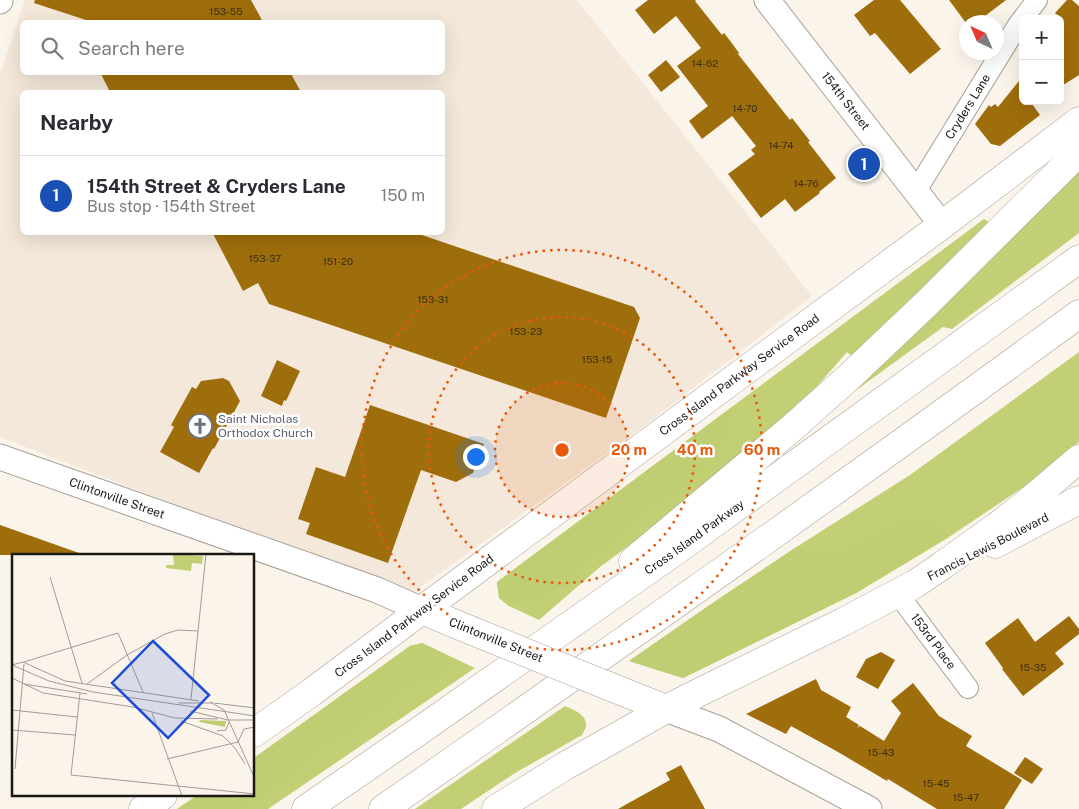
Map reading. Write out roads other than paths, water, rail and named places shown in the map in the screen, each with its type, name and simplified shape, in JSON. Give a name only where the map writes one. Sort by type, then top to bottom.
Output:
[{"type":"main road","name":"Cross Island Parkway Service Road","points":[[255,732],[942,225],[1079,121]]},
{"type":"main road","points":[[484,686],[825,399],[919,311],[1079,152]]},
{"type":"main road","name":"Cross Island Parkway","points":[[306,809],[740,505],[1079,259]]},
{"type":"main road","points":[[382,809],[777,533],[1079,314]]},
{"type":"main road","points":[[1043,341],[1079,319]]},
{"type":"main road","points":[[496,809],[565,766],[666,709],[898,594],[965,550],[1027,503],[1079,459]]},
{"type":"main road","name":"Francis Lewis Boulevard","points":[[898,594],[1079,500]]},
{"type":"main road","name":"Clintonville Street","points":[[422,610],[666,709]]},
{"type":"main road","points":[[142,809],[162,796]]},
{"type":"street","name":"154th Street","points":[[767,0],[942,225]]},
{"type":"street","name":"Cryders Lane","points":[[916,191],[1018,25],[1037,0]]},
{"type":"street","name":"Clintonville Street","points":[[0,457],[378,590],[422,610]]},
{"type":"street","name":"153rd Place","points":[[898,594],[968,688]]},
{"type":"street","name":"Clintonville Street","points":[[666,709],[719,729],[869,809]]},
{"type":"place","name":"154th Street & Cryders Lane","points":[[864,164]]},
{"type":"place","name":"Saint Nicholas Orthodox Church","points":[[200,426]]}]
